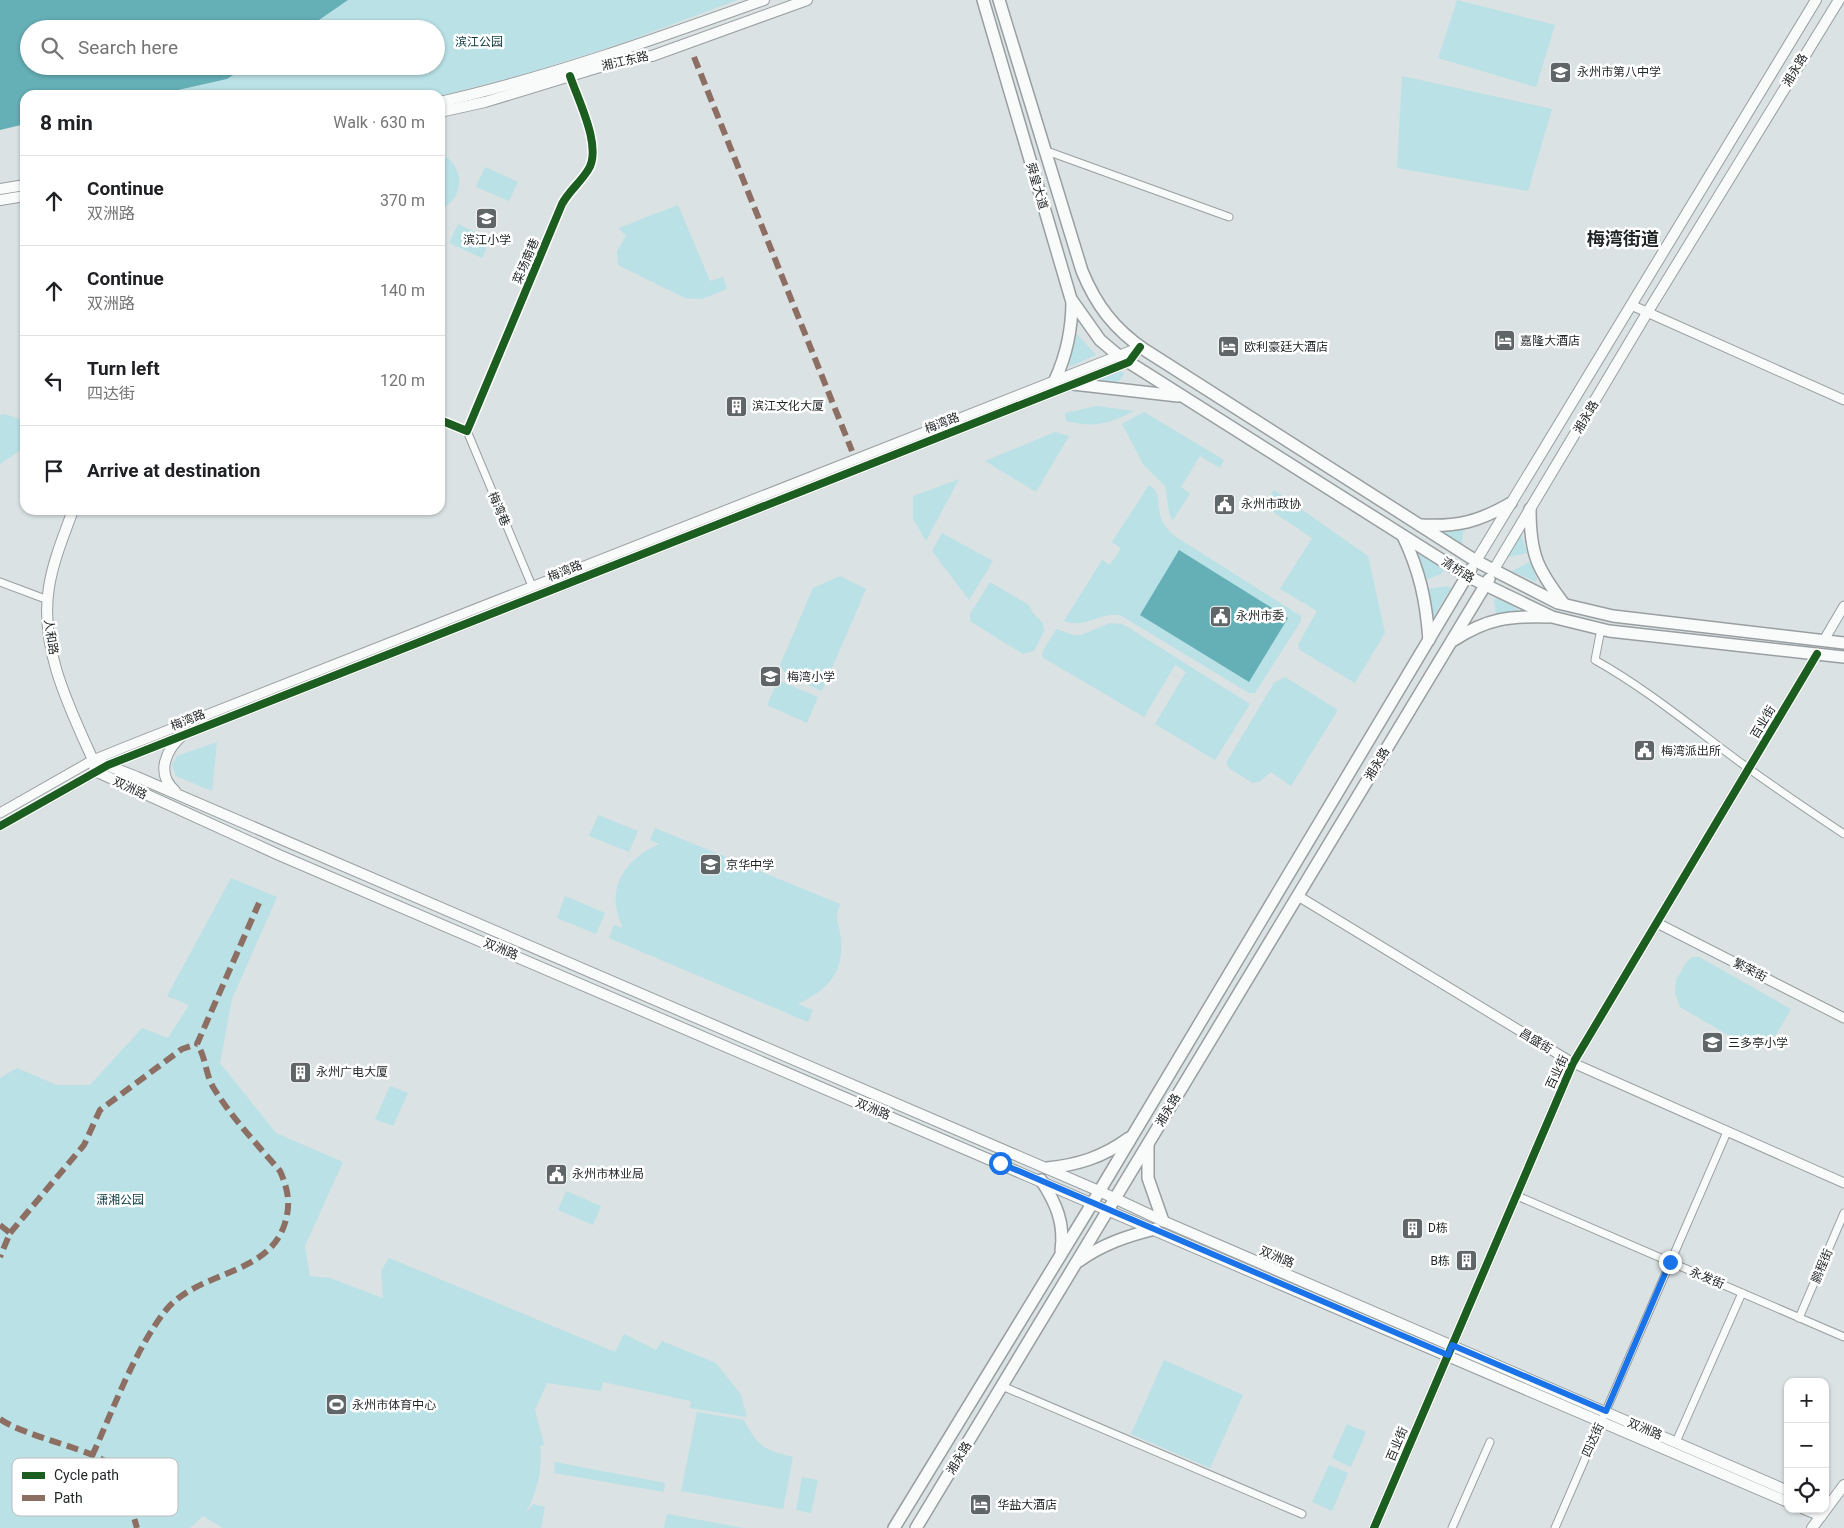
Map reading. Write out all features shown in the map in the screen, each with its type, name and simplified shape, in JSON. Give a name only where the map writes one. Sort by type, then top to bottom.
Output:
[{"type":"main road","name":"湘江东路","points":[[445,101],[483,92],[610,53],[764,0]]},
{"type":"main road","name":"湘江东路","points":[[445,111],[485,102],[626,59],[652,56],[807,0]]},
{"type":"main road","name":"舜皇大道","points":[[983,0],[1072,299],[1100,340],[1124,359]]},
{"type":"main road","name":"舜皇大道","points":[[999,0],[1077,258],[1092,294],[1104,314],[1114,326],[1140,347]]},
{"type":"main road","points":[[1808,13],[1810,0]]},
{"type":"main road","name":"湘永路","points":[[894,1528],[1093,1202],[1428,640],[1816,0]]},
{"type":"main road","name":"湘永路","points":[[916,1528],[1485,586],[1647,313],[1838,0]]},
{"type":"main road","points":[[0,189],[20,186]]},
{"type":"main road","points":[[0,200],[20,197]]},
{"type":"main road","points":[[1072,299],[1071,330],[1065,382],[1184,397]]},
{"type":"main road","name":"清桥路","points":[[1140,347],[1476,561],[1562,604],[1613,616],[1844,643]]},
{"type":"main road","name":"清桥路","points":[[1124,359],[1467,576],[1552,617],[1601,629],[1844,657]]},
{"type":"main road","points":[[1428,640],[1422,584],[1404,535],[1417,523],[1448,526],[1487,517],[1511,503]]},
{"type":"main road","points":[[1451,642],[1491,620],[1516,616],[1552,617],[1562,604],[1536,561],[1530,538],[1530,510]]},
{"type":"main road","name":"人和路","points":[[71,515],[54,567],[48,600],[47,627],[53,657],[65,692],[93,760]]},
{"type":"main road","points":[[179,795],[167,782],[164,763],[172,745],[184,734]]},
{"type":"main road","points":[[93,760],[95,772]]},
{"type":"main road","name":"双洲路","points":[[93,760],[179,795],[1047,1168],[1115,1198],[1159,1225]]},
{"type":"main road","name":"双洲路","points":[[95,772],[994,1161],[1108,1209],[1159,1225],[1450,1350],[1606,1411],[1784,1489]]},
{"type":"main road","points":[[212,824],[218,812]]},
{"type":"main road","points":[[1165,1081],[1180,1090]]},
{"type":"main road","points":[[1047,1168],[1091,1160],[1116,1148],[1132,1136]]},
{"type":"main road","points":[[1076,1264],[1112,1242],[1159,1225],[1148,1178],[1148,1142]]},
{"type":"main road","points":[[994,1161],[1000,1148]]},
{"type":"main road","points":[[1041,1180],[1054,1202],[1062,1223],[1061,1254]]},
{"type":"main road","points":[[1049,1274],[1064,1283]]},
{"type":"main road","name":"双洲路","points":[[1450,1350],[1601,1422],[1784,1500]]},
{"type":"main road","points":[[1829,1505],[1844,1485]]},
{"type":"main road","points":[[1812,1528],[1823,1513]]},
{"type":"street","name":"菜场南巷","points":[[467,431],[562,204],[568,193],[589,169],[593,160],[592,142],[570,76]]},
{"type":"street","points":[[1044,150],[1229,217]]},
{"type":"street","points":[[1631,305],[1844,400]]},
{"type":"street","name":"梅湾路","points":[[0,813],[93,760],[532,586],[1124,359],[1140,347]]},
{"type":"street","name":"梅湾路","points":[[0,826],[108,765],[1065,382]]},
{"type":"street","points":[[445,422],[467,431]]},
{"type":"street","name":"梅湾巷","points":[[467,431],[532,586]]},
{"type":"street","points":[[0,582],[48,600]]},
{"type":"street","points":[[1824,640],[1844,606]]},
{"type":"street","points":[[1601,629],[1595,660],[1629,679],[1748,768],[1844,834]]},
{"type":"street","name":"百业街","points":[[1374,1528],[1573,1063],[1817,654]]},
{"type":"street","name":"昌盛街","points":[[1298,896],[1573,1063],[1844,1183]]},
{"type":"street","name":"繁荣街","points":[[1657,923],[1844,1018]]},
{"type":"street","name":"四达街","points":[[1555,1528],[1727,1132]]},
{"type":"street","name":"永发街","points":[[1515,1195],[1844,1337]]},
{"type":"street","name":"鹏程街","points":[[1799,1318],[1844,1213]]},
{"type":"street","points":[[1676,1442],[1742,1293]]},
{"type":"street","points":[[1002,1386],[1302,1514]]},
{"type":"street","points":[[1452,1528],[1490,1442]]},
{"type":"green space","name":"滨江公园","points":[[348,0],[737,0],[625,42],[528,73],[445,95],[445,90],[178,90],[227,79],[233,75],[445,75],[445,20],[319,20]]},
{"type":"green space","points":[[1457,0],[1555,25],[1536,87],[1438,58]]},
{"type":"green space","points":[[1402,76],[1552,109],[1528,191],[1397,168]]},
{"type":"green space","points":[[445,157],[454,165],[458,173],[459,182],[458,190],[445,207]]},
{"type":"green space","points":[[485,167],[518,182],[509,201],[476,187]]},
{"type":"green space","points":[[678,205],[710,281],[723,277],[727,289],[702,299],[685,298],[618,265],[617,251],[626,236],[619,228]]},
{"type":"green space","points":[[458,224],[490,239],[482,258],[449,243]]},
{"type":"green space","points":[[1075,332],[1096,355],[1071,366],[1069,365]]},
{"type":"green space","points":[[1120,370],[1124,374],[1118,382],[1093,381]]},
{"type":"green space","points":[[1097,406],[1134,411],[1109,422],[1085,424],[1066,421],[1065,413]]},
{"type":"green space","points":[[1144,412],[1224,460],[1220,468],[1200,456],[1181,487],[1190,494],[1173,520],[1170,517],[1165,486],[1143,464],[1122,424]]},
{"type":"green space","points":[[5,414],[20,419],[20,450],[0,464],[0,415]]},
{"type":"green space","points":[[1055,432],[1069,436],[1036,492],[985,461]]},
{"type":"green space","points":[[959,479],[926,541],[913,519],[913,496]]},
{"type":"green space","points":[[1149,485],[1157,494],[1162,520],[1173,535],[1301,616],[1301,621],[1255,693],[1249,693],[1120,615],[1105,616],[1079,623],[1064,621],[1102,560],[1110,565],[1121,548],[1112,542]]},
{"type":"green space","points":[[1274,490],[1368,556],[1385,633],[1355,683],[1300,650],[1298,645],[1317,611],[1280,589],[1312,538],[1264,506]]},
{"type":"green space","points":[[1464,526],[1462,544],[1445,533],[1446,529]]},
{"type":"green space","points":[[942,533],[993,561],[969,600],[932,551]]},
{"type":"green space","points":[[1521,534],[1527,553],[1509,557],[1507,555]]},
{"type":"green space","points":[[1420,554],[1444,570],[1441,574],[1426,580],[1417,557]]},
{"type":"green space","points":[[1530,562],[1537,579],[1536,582],[1512,571]]},
{"type":"green space","points":[[840,576],[866,589],[822,691],[786,675],[780,665],[813,588]]},
{"type":"green space","points":[[990,582],[1029,605],[1033,613],[1043,623],[1044,631],[1034,651],[1023,654],[970,621],[970,614]]},
{"type":"green space","points":[[1447,586],[1451,588],[1432,619],[1428,589]]},
{"type":"green space","points":[[1496,598],[1517,608],[1518,611],[1496,614],[1494,601]]},
{"type":"green space","points":[[1110,623],[1122,624],[1129,628],[1250,704],[1215,760],[1155,724],[1186,672],[1175,665],[1144,717],[1042,657],[1043,651],[1056,629],[1074,635],[1081,635]]},
{"type":"green space","points":[[1285,677],[1338,710],[1291,786],[1271,772],[1260,781],[1253,783],[1230,769],[1226,763],[1274,683]]},
{"type":"green space","points":[[778,680],[818,697],[807,723],[767,705]]},
{"type":"green space","points":[[217,742],[212,791],[176,776],[172,765],[177,756]]},
{"type":"green space","points":[[598,815],[638,831],[629,852],[589,836]]},
{"type":"green space","points":[[655,828],[840,904],[837,919],[841,941],[839,963],[831,980],[824,987],[798,1004],[813,1010],[808,1022],[609,938],[614,925],[623,928],[616,901],[620,878],[635,859],[659,844],[650,840]]},
{"type":"green space","name":"潇湘公园","points":[[231,878],[277,897],[232,999],[220,1063],[276,1133],[343,1162],[305,1246],[310,1276],[330,1278],[383,1298],[381,1271],[389,1258],[615,1352],[624,1334],[656,1350],[662,1341],[716,1363],[741,1395],[747,1417],[690,1408],[691,1401],[603,1382],[601,1391],[547,1383],[535,1410],[544,1445],[540,1446],[541,1464],[538,1480],[526,1513],[533,1504],[545,1507],[541,1528],[223,1528],[203,1516],[190,1528],[0,1528],[0,1078],[17,1068],[57,1085],[90,1085],[142,1028],[168,1038],[189,1005],[167,996]]},
{"type":"green space","points":[[565,896],[605,913],[596,934],[557,918]]},
{"type":"green space","points":[[1692,957],[1699,957],[1791,1009],[1772,1042],[1756,1047],[1745,1045],[1680,1007],[1675,993],[1676,980]]},
{"type":"green space","points":[[390,1086],[408,1093],[393,1126],[375,1119]]},
{"type":"green space","points":[[566,1191],[601,1206],[593,1225],[558,1210]]},
{"type":"green space","points":[[1164,1360],[1243,1395],[1210,1468],[1131,1434]]},
{"type":"green space","points":[[697,1412],[744,1420],[753,1436],[763,1446],[769,1450],[793,1457],[783,1509],[681,1491]]},
{"type":"green space","points":[[1347,1424],[1366,1432],[1351,1467],[1332,1458]]},
{"type":"green space","points":[[555,1462],[665,1483],[664,1492],[554,1473]]},
{"type":"green space","points":[[1329,1465],[1348,1473],[1332,1511],[1312,1502]]},
{"type":"green space","points":[[802,1477],[818,1480],[811,1513],[796,1510]]},
{"type":"green space","points":[[667,1514],[744,1528],[664,1528]]},
{"type":"water","points":[[0,0],[348,0],[319,20],[20,20],[20,75],[233,75],[227,79],[178,90],[20,90],[20,125],[0,130]]},
{"type":"water","points":[[1179,550],[1288,618],[1249,682],[1140,615]]},
{"type":"marked path","points":[[694,57],[852,451]]},
{"type":"marked path","points":[[92,1456],[134,1361],[166,1310],[180,1297],[196,1287],[249,1263],[264,1253],[277,1240],[285,1223],[288,1197],[280,1171],[220,1098],[210,1082],[197,1044],[259,903]]},
{"type":"marked path","points":[[10,1233],[84,1145],[100,1110],[182,1049],[197,1044]]},
{"type":"marked path","points":[[0,1225],[10,1233],[0,1257]]},
{"type":"marked path","points":[[0,1419],[26,1432],[99,1458]]},
{"type":"marked path","points":[[134,1516],[137,1528]]},
{"type":"cycle path","points":[[445,422],[467,431],[562,204],[585,175],[592,161],[593,149],[588,124],[570,76]]},
{"type":"cycle path","points":[[0,826],[108,765],[1129,362],[1140,347]]},
{"type":"cycle path","points":[[1374,1528],[1573,1063],[1817,654]]},
{"type":"place","name":"永州市第八中学","points":[[1561,72]]},
{"type":"place","name":"滨江小学","points":[[487,219]]},
{"type":"place","name":"嘉隆大酒店","points":[[1504,341]]},
{"type":"place","name":"欧利豪廷大酒店","points":[[1228,347]]},
{"type":"place","name":"滨江文化大厦","points":[[736,406]]},
{"type":"place","name":"永州市政协","points":[[1225,504]]},
{"type":"place","name":"永州市委","points":[[1220,616]]},
{"type":"place","name":"梅湾小学","points":[[771,677]]},
{"type":"place","name":"梅湾派出所","points":[[1645,751]]},
{"type":"place","name":"京华中学","points":[[710,865]]},
{"type":"place","name":"三多亭小学","points":[[1712,1043]]},
{"type":"place","name":"永州广电大厦","points":[[300,1072]]},
{"type":"place","name":"永州市林业局","points":[[556,1174]]},
{"type":"place","name":"D栋","points":[[1412,1228]]},
{"type":"place","name":"B栋","points":[[1466,1261]]},
{"type":"place","name":"永州市体育中心","points":[[336,1405]]},
{"type":"place","name":"华盐大酒店","points":[[981,1505]]},
{"type":"district","name":"梅湾街道","points":[[1623,238]]},
{"type":"route","points":[[1000,1163],[1448,1355],[1452,1345],[1606,1411],[1670,1262]]}]
